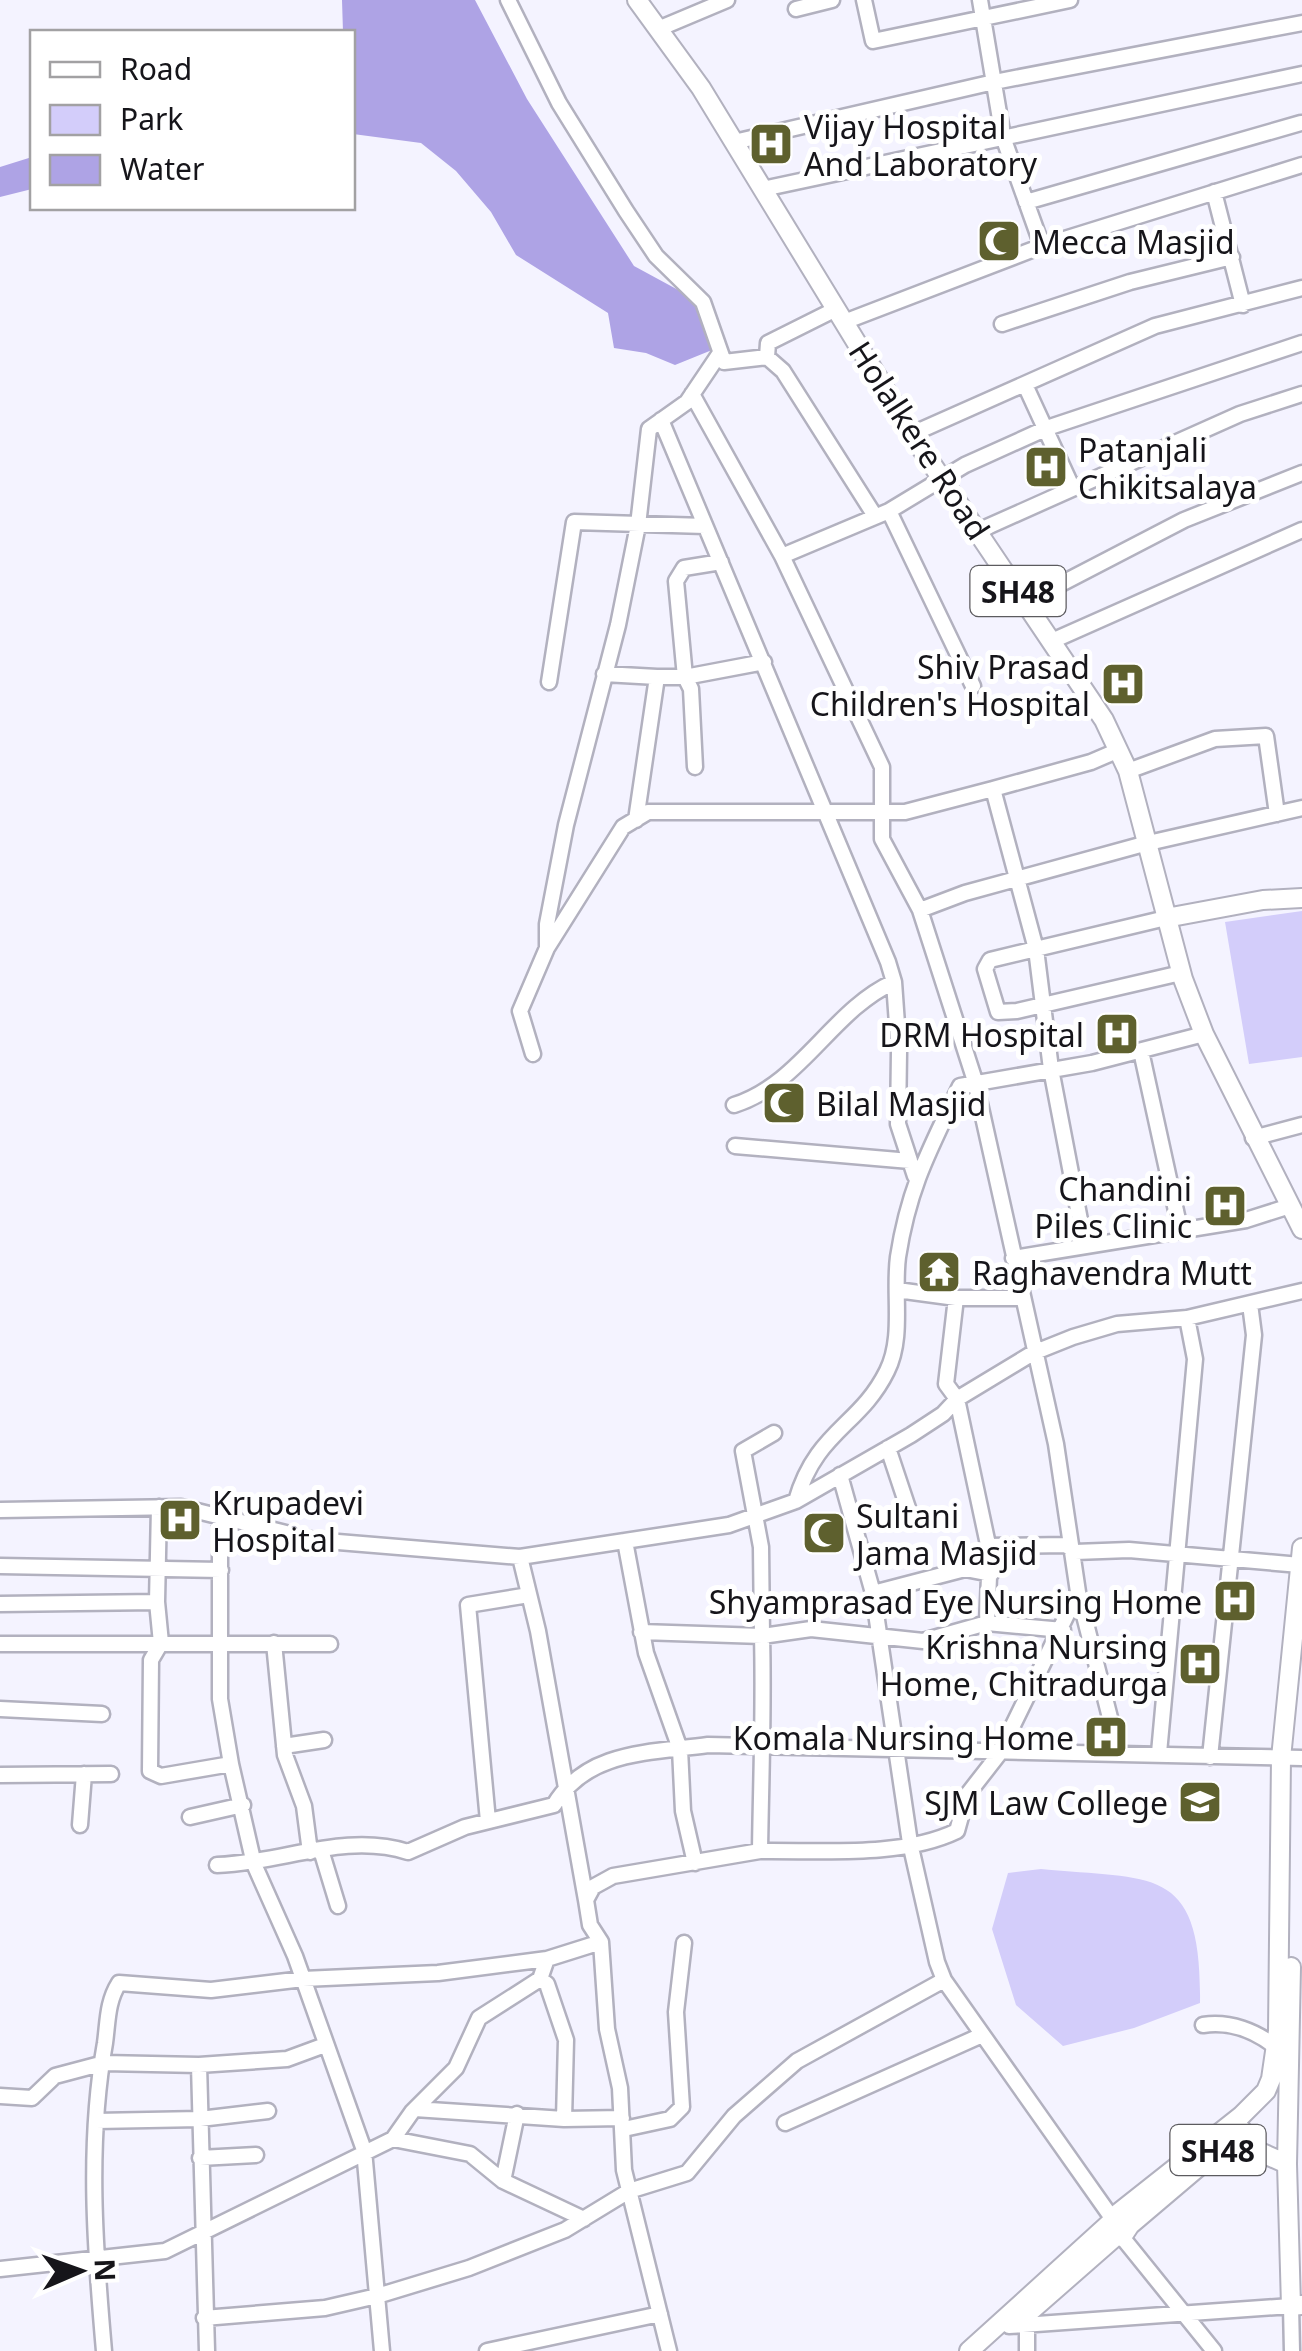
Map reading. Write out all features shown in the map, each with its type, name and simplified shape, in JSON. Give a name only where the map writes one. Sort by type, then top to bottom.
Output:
[{"type":"main road","name":"Holalkere Road","points":[[637,0],[734,142],[912,434],[1026,602],[1119,750],[1181,973],[1204,1034],[1302,1229]]},
{"type":"main road","points":[[1166,918],[1263,900],[1302,898]]},
{"type":"main road","name":"SH48","points":[[1118,2226],[1218,2150],[1270,2105],[1278,2093],[1301,1556]]},
{"type":"main road","name":"SH48","points":[[986,2351],[1255,2103],[1266,2091],[1282,2057],[1296,2017],[1292,1758],[1302,1655]]},
{"type":"main road","points":[[1282,2057],[1296,2306]]},
{"type":"main road","points":[[1218,2150],[1263,2151],[1287,2164]]},
{"type":"main road","name":"SH48","points":[[968,2351],[1014,2325]]},
{"type":"street","points":[[508,0],[559,103],[626,211],[656,256],[703,302],[724,362],[767,357],[783,371],[882,514],[973,686]]},
{"type":"street","points":[[658,30],[727,0]]},
{"type":"street","points":[[796,9],[832,0]]},
{"type":"street","points":[[864,0],[873,41],[1070,0]]},
{"type":"street","points":[[980,0],[1004,137],[1042,246]]},
{"type":"street","points":[[734,142],[994,82],[1302,23]]},
{"type":"street","points":[[763,189],[1302,74]]},
{"type":"street","points":[[1026,202],[1301,123]]},
{"type":"street","points":[[767,357],[768,342],[840,315],[1042,246],[1302,166]]},
{"type":"street","points":[[1214,192],[1242,304]]},
{"type":"street","points":[[1002,324],[1130,282],[1232,257]]},
{"type":"street","points":[[912,434],[1026,387],[1155,326],[1302,288]]},
{"type":"street","points":[[782,556],[882,514],[944,482],[966,465],[1047,428],[1302,344]]},
{"type":"street","points":[[548,948],[548,924],[566,825],[638,525],[649,429],[692,394],[720,353]]},
{"type":"street","points":[[1026,387],[1072,487]]},
{"type":"street","points":[[692,394],[782,556],[882,767],[882,840],[920,910],[975,1080],[1056,1444],[1078,1592],[1120,1753]]},
{"type":"street","points":[[978,532],[1240,414],[1302,394]]},
{"type":"street","points":[[661,420],[894,982],[898,1124],[912,1169]]},
{"type":"street","points":[[1026,602],[1198,514],[1302,473]]},
{"type":"street","points":[[549,682],[574,522],[705,526]]},
{"type":"street","points":[[1052,642],[1302,530]]},
{"type":"street","points":[[695,767],[691,689],[685,677],[676,580],[684,568],[721,562]]},
{"type":"street","points":[[604,674],[685,677],[764,662]]},
{"type":"street","points":[[636,820],[657,677]]},
{"type":"street","points":[[1128,772],[1215,739],[1266,736],[1277,814]]},
{"type":"street","points":[[533,1054],[520,1011],[548,948],[623,827],[648,812],[904,812],[1091,762],[1119,750]]},
{"type":"street","points":[[993,788],[1036,949],[1052,1068],[1085,1246]]},
{"type":"street","points":[[920,910],[1144,844],[1302,808]]},
{"type":"street","points":[[1166,918],[994,958],[985,968],[998,1012],[1181,973]]},
{"type":"street","points":[[734,1106],[781,1081],[870,994],[894,982]]},
{"type":"street","points":[[796,1501],[803,1476],[822,1444],[869,1401],[889,1369],[896,1338],[898,1259],[912,1169],[960,1086],[975,1080],[987,1082],[1141,1051],[1204,1034]]},
{"type":"street","points":[[1141,1051],[1180,1229]]},
{"type":"street","points":[[1253,1138],[1302,1125]]},
{"type":"street","points":[[734,1146],[912,1169]]},
{"type":"street","points":[[1013,1258],[1246,1220],[1290,1206]]},
{"type":"street","points":[[897,1290],[956,1298],[1021,1298]]},
{"type":"street","points":[[0,1510],[181,1506],[314,1540],[520,1557],[729,1524],[796,1501],[943,1414],[957,1399],[1033,1353],[1116,1324],[1187,1318],[1302,1291]]},
{"type":"street","points":[[956,1298],[946,1384],[957,1399],[988,1546],[987,1623]]},
{"type":"street","points":[[1210,1757],[1254,1335],[1250,1304]]},
{"type":"street","points":[[1159,1753],[1195,1358],[1187,1318]]},
{"type":"street","points":[[760,1851],[762,1636],[757,1514],[743,1451],[774,1433]]},
{"type":"street","points":[[888,1448],[912,1520]]},
{"type":"street","points":[[840,1475],[873,1593],[910,1843],[944,1980],[1118,2226],[1214,2351]]},
{"type":"street","points":[[160,1507],[157,1602],[162,1643],[151,1660],[150,1772],[162,1776],[231,1764]]},
{"type":"street","points":[[220,1517],[220,1699],[231,1764],[254,1864],[303,1979],[364,2150],[382,2351]]},
{"type":"street","points":[[625,1541],[641,1632],[680,1749],[683,1811],[694,1864]]},
{"type":"street","points":[[988,1546],[1066,1545],[1075,1552],[1232,1558],[1301,1556]]},
{"type":"street","points":[[520,1557],[590,1925],[601,1942],[607,2029],[623,2124],[620,2146],[670,2351]]},
{"type":"street","points":[[0,1566],[221,1570]]},
{"type":"street","points":[[873,1593],[965,1569],[990,1574]]},
{"type":"street","points":[[586,1900],[593,1887],[613,1876],[760,1851],[936,1841],[957,1831],[967,1795],[999,1754],[1063,1630],[1078,1592]]},
{"type":"street","points":[[488,1821],[468,1605],[529,1596]]},
{"type":"street","points":[[0,1604],[157,1602]]},
{"type":"street","points":[[641,1632],[762,1636],[811,1629],[923,1641],[987,1623],[998,1628],[1053,1626],[1063,1630]]},
{"type":"street","points":[[274,1643],[284,1746],[315,1851],[338,1906]]},
{"type":"street","points":[[0,1644],[330,1644]]},
{"type":"street","points":[[0,1710],[102,1714]]},
{"type":"street","points":[[284,1746],[324,1740]]},
{"type":"street","points":[[217,1865],[254,1864],[364,1844],[408,1852],[426,1840],[554,1805],[566,1784],[587,1768],[617,1757],[680,1749],[762,1747],[1292,1758]]},
{"type":"street","points":[[80,1825],[84,1774]]},
{"type":"street","points":[[0,1775],[110,1774]]},
{"type":"street","points":[[190,1818],[243,1806]]},
{"type":"street","points":[[104,2351],[97,2262],[96,2121],[99,2066],[110,1997],[119,1984],[211,1990],[303,1979],[438,1973],[546,1960],[601,1942]]},
{"type":"street","points":[[415,2109],[623,2124],[670,2120],[682,2107],[676,2012],[684,1943]]},
{"type":"street","points":[[393,2139],[415,2109],[456,2068],[479,2018],[540,1979],[546,1960]]},
{"type":"street","points":[[540,1979],[547,1984],[566,2040],[564,2120]]},
{"type":"street","points":[[204,2318],[325,2308],[378,2296],[469,2268],[584,2219],[629,2191],[688,2173],[734,2116],[797,2061],[944,1980]]},
{"type":"street","points":[[1203,2026],[1240,2027],[1260,2034],[1282,2057]]},
{"type":"street","points":[[785,2123],[982,2035]]},
{"type":"street","points":[[0,2096],[32,2098],[55,2076],[99,2066],[287,2059],[324,2045]]},
{"type":"street","points":[[199,2065],[208,2351]]},
{"type":"street","points":[[96,2121],[200,2118],[268,2111]]},
{"type":"street","points":[[503,2181],[516,2114]]},
{"type":"street","points":[[0,2269],[97,2262],[165,2251],[393,2139],[470,2154],[503,2181],[584,2219]]},
{"type":"street","points":[[200,2158],[256,2155]]},
{"type":"street","points":[[1028,2351],[1014,2325],[1296,2306],[1292,2351]]},
{"type":"street","points":[[486,2351],[660,2314]]},
{"type":"green space","points":[[1302,911],[1302,1057],[1249,1064],[1225,922]]},
{"type":"green space","points":[[1041,1869],[1114,1875],[1164,1888],[1180,1902],[1192,1925],[1200,2003],[1134,2028],[1063,2046],[1016,2005],[992,1929],[1008,1873]]},
{"type":"water","points":[[342,0],[475,0],[527,99],[634,266],[693,298],[712,350],[675,365],[646,353],[614,348],[608,313],[516,255],[491,212],[456,171],[421,143],[355,134],[355,30],[343,30]]},
{"type":"water","points":[[30,158],[30,190],[0,197],[0,167]]},
{"type":"place","name":"Vijay Hospital And Laboratory","points":[[771,144]]},
{"type":"place","name":"Mecca Masjid","points":[[999,241]]},
{"type":"place","name":"Patanjali Chikitsalaya","points":[[1046,467]]},
{"type":"place","name":"Shiv Prasad Children's Hospital","points":[[1123,684]]},
{"type":"place","name":"DRM Hospital","points":[[1117,1034]]},
{"type":"place","name":"Bilal Masjid","points":[[784,1103]]},
{"type":"place","name":"Chandini Piles Clinic","points":[[1225,1206]]},
{"type":"place","name":"Raghavendra Mutt","points":[[939,1272]]},
{"type":"place","name":"Krupadevi Hospital","points":[[180,1520]]},
{"type":"place","name":"Sultani Jama Masjid","points":[[824,1533]]},
{"type":"place","name":"Shyamprasad Eye Nursing Home","points":[[1235,1601]]},
{"type":"place","name":"Krishna Nursing Home, Chitradurga","points":[[1200,1664]]},
{"type":"place","name":"Komala Nursing Home","points":[[1106,1737]]},
{"type":"place","name":"SJM Law College","points":[[1200,1802]]}]
